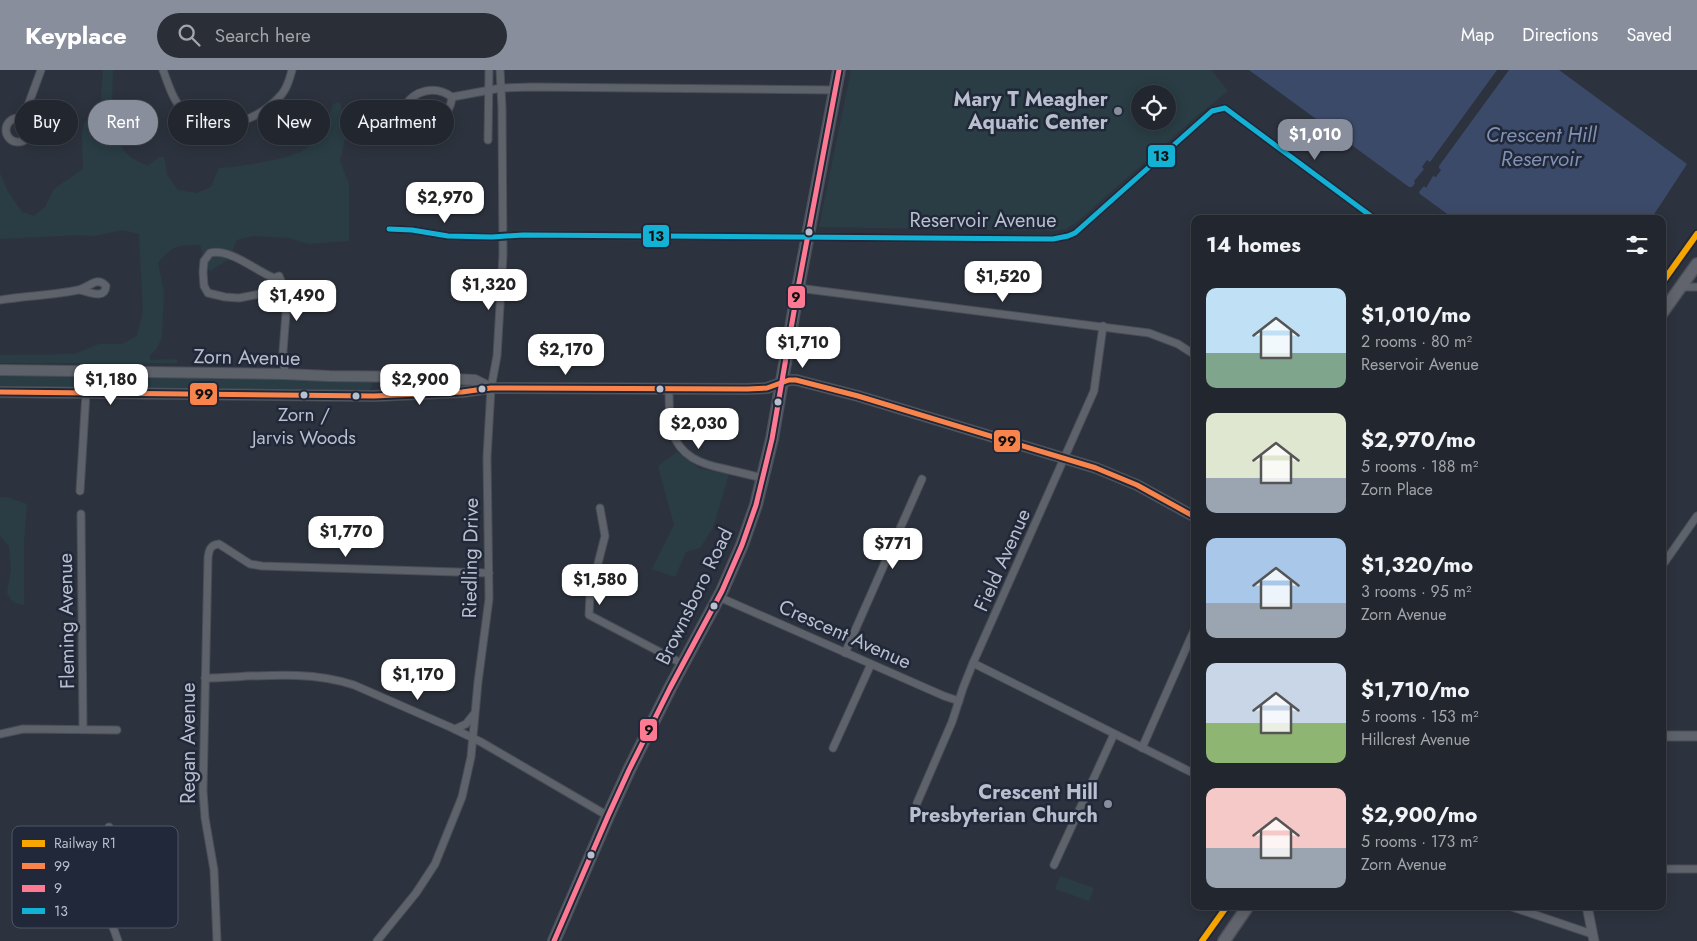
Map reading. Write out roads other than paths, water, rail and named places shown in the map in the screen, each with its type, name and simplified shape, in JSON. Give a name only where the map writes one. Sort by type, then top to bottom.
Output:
[{"type":"main road","name":"Brownsboro Road","points":[[554,941],[608,816],[683,664],[719,597],[750,522],[763,478],[839,70]]},
{"type":"main road","points":[[1666,307],[1697,264]]},
{"type":"main road","name":"Zorn Avenue","points":[[0,370],[421,376],[474,380],[491,388]]},
{"type":"main road","points":[[491,388],[747,389],[767,388],[796,380],[808,382],[1120,477],[1191,515]]},
{"type":"main road","name":"Zorn Avenue","points":[[0,392],[374,396],[462,392],[491,388]]},
{"type":"main road","points":[[1224,941],[1245,910]]},
{"type":"street","points":[[30,100],[41,70]]},
{"type":"street","points":[[163,70],[177,104],[185,113],[200,122],[218,126],[243,120],[274,102],[284,91],[292,70]]},
{"type":"street","points":[[488,140],[489,70]]},
{"type":"street","points":[[491,388],[497,356],[504,236],[500,70]]},
{"type":"street","points":[[434,82],[444,88],[452,97]]},
{"type":"street","points":[[452,97],[501,88],[532,87],[835,90]]},
{"type":"street","points":[[409,91],[404,100],[404,110],[410,119],[421,122],[442,118],[452,97]]},
{"type":"street","name":"Reservoir Avenue","points":[[808,237],[1053,238],[1068,236],[1081,228],[1212,111],[1224,108],[1370,215]]},
{"type":"street","points":[[389,229],[412,230],[448,236],[492,238],[504,236],[808,237]]},
{"type":"street","points":[[283,285],[272,287],[260,294],[248,297],[215,296],[208,293],[204,286],[204,261],[210,253],[221,253],[274,278],[279,276],[283,285],[287,301],[283,350],[285,374]]},
{"type":"street","points":[[1680,287],[1697,287]]},
{"type":"street","points":[[798,288],[1149,333],[1164,337],[1191,353]]},
{"type":"street","points":[[0,300],[80,290]]},
{"type":"street","name":"Field Avenue","points":[[917,803],[952,722],[973,663],[1094,391],[1104,326]]},
{"type":"street","points":[[80,492],[86,372]]},
{"type":"street","name":"Riedling Drive","points":[[377,941],[416,893],[435,864],[464,791],[471,757],[489,599],[487,466],[491,388]]},
{"type":"street","points":[[668,388],[672,430],[678,446],[683,452],[708,466],[763,478]]},
{"type":"street","points":[[845,652],[922,479]]},
{"type":"street","points":[[600,508],[605,536],[590,596],[589,616],[683,664]]},
{"type":"street","name":"Fleming Avenue","points":[[81,514],[84,728]]},
{"type":"street","points":[[1666,560],[1697,516]]},
{"type":"street","name":"Regan Avenue","points":[[217,941],[214,870],[205,818],[203,791],[208,552],[213,545],[219,544],[224,546],[250,564],[262,566],[489,573]]},
{"type":"street","name":"Crescent Avenue","points":[[719,597],[959,701]]},
{"type":"street","points":[[1142,748],[1191,637]]},
{"type":"street","points":[[973,663],[1191,772]]},
{"type":"street","points":[[833,748],[871,664]]},
{"type":"street","points":[[205,678],[306,676],[338,680],[455,729],[608,816]]},
{"type":"street","points":[[455,729],[466,724],[475,714]]},
{"type":"street","points":[[0,734],[23,729],[84,728],[117,730]]},
{"type":"street","points":[[1054,865],[1114,734]]},
{"type":"street","points":[[1666,736],[1697,736]]},
{"type":"street","points":[[1666,869],[1697,869]]},
{"type":"street","points":[[1520,910],[1593,937]]},
{"type":"street","points":[[1587,910],[1593,937]]},
{"type":"street","points":[[113,928],[118,941]]},
{"type":"water","name":"Crescent Hill Reservoir","points":[[1249,70],[1497,70],[1430,162],[1427,160],[1422,167],[1424,169],[1414,181],[1415,183],[1412,187],[1409,187]]},
{"type":"water","name":"Crescent Hill Reservoir","points":[[1509,70],[1559,70],[1687,164],[1654,215],[1449,215],[1419,192],[1424,186],[1426,188],[1433,176],[1436,177],[1441,170],[1439,166]]},
{"type":"rail line","name":"R1","points":[[1666,277],[1697,234]]},
{"type":"rail line","name":"R1","points":[[1202,941],[1224,910]]},
{"type":"place","name":"Mary T Meagher Aquatic Center","points":[[1118,111]]},
{"type":"place","name":"Zorn / Jarvis Woods","points":[[304,395]]},
{"type":"place","name":"Crescent Hill Presbyterian Church","points":[[1108,804]]}]
